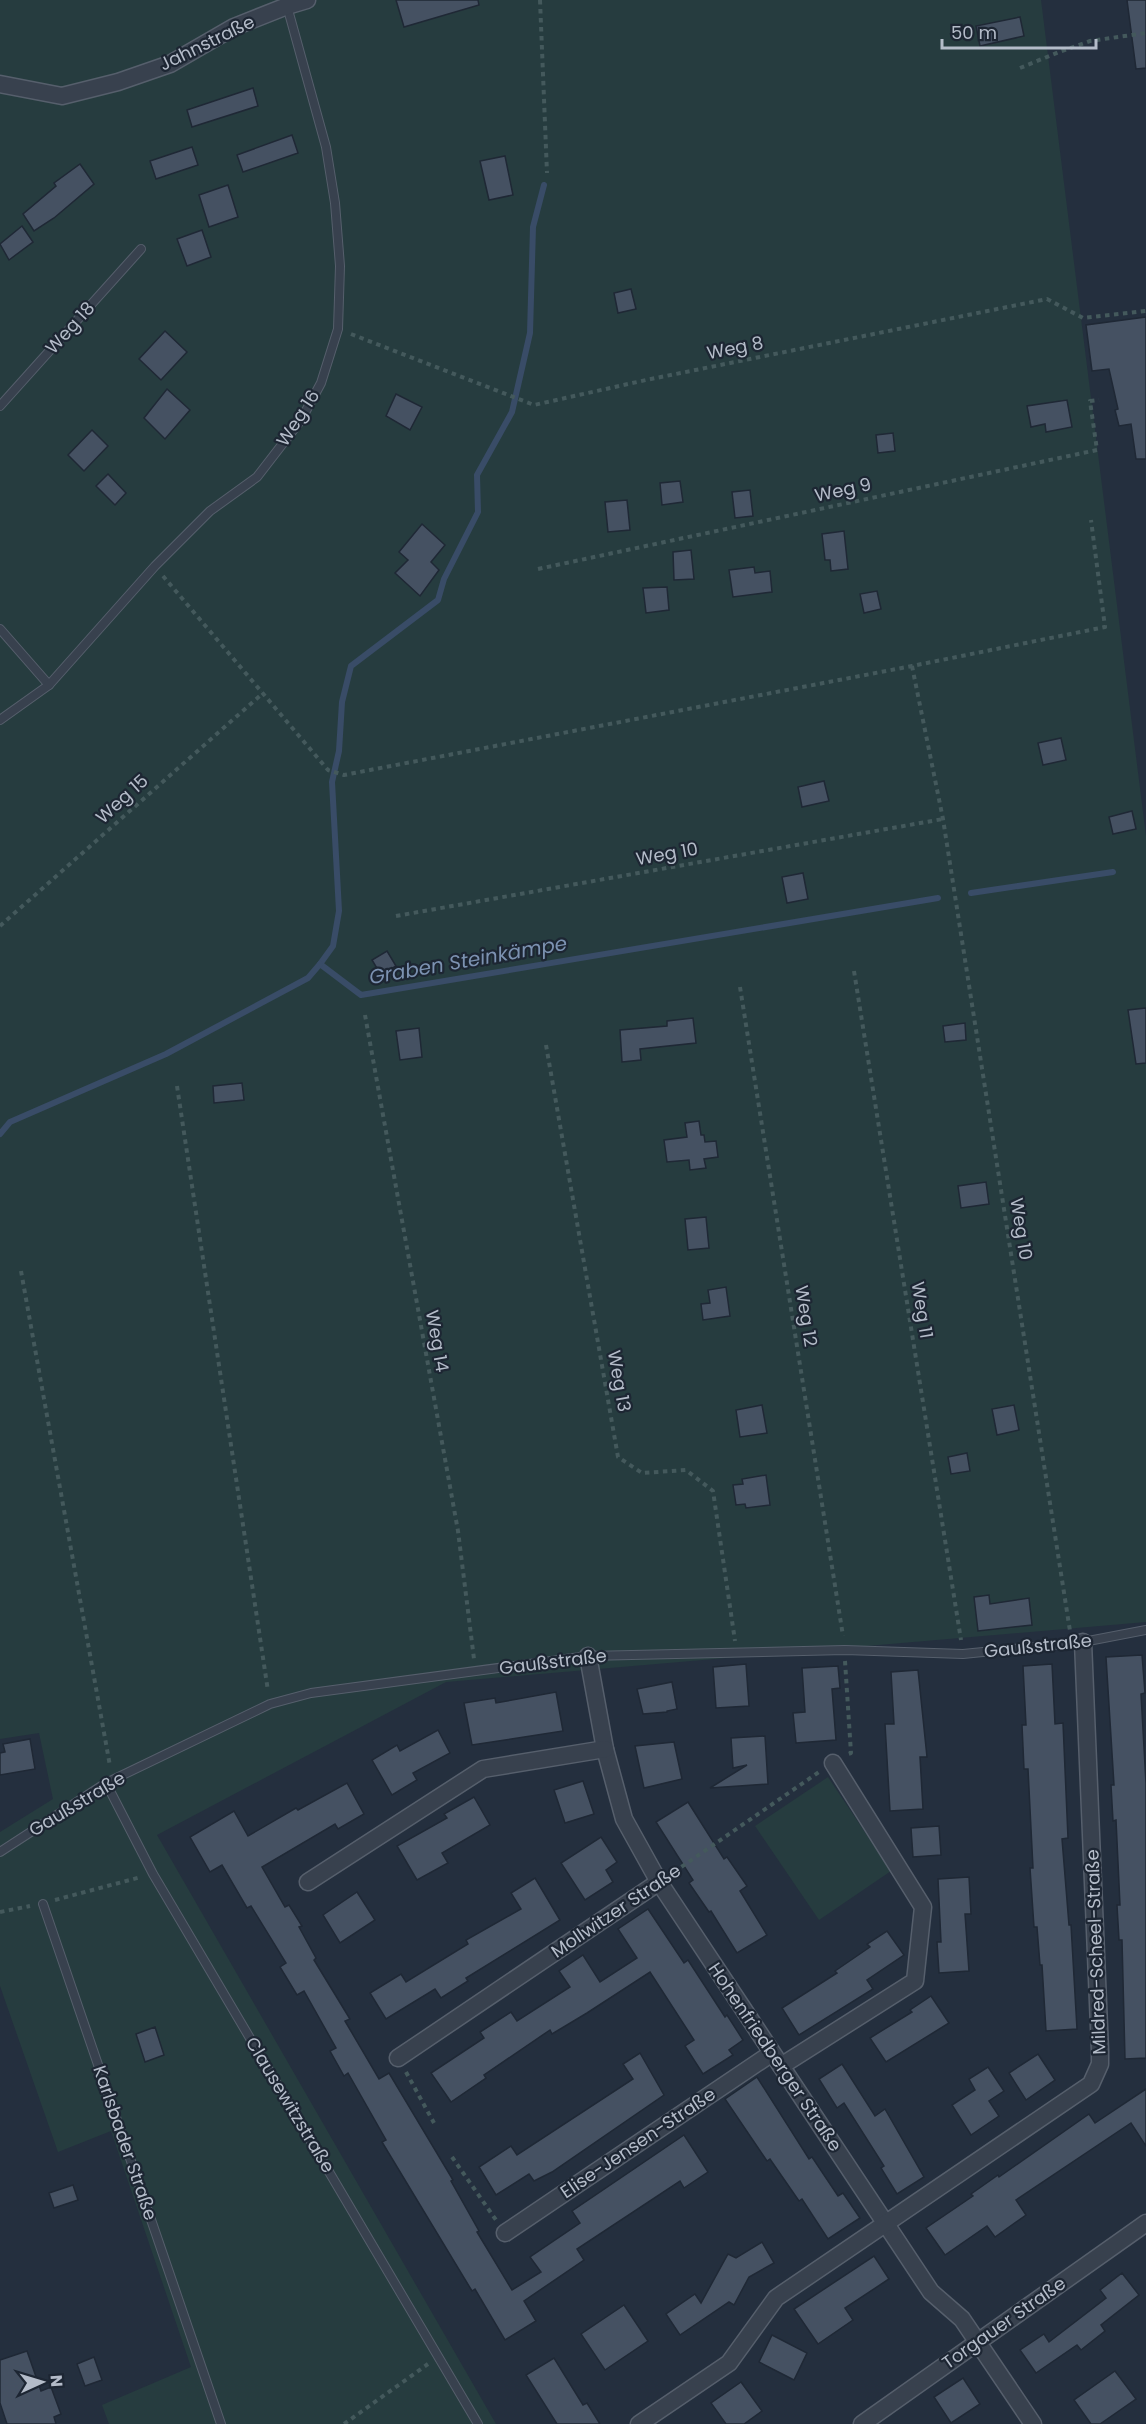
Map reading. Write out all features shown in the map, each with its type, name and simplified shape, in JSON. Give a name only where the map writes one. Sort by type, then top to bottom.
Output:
[{"type":"street","name":"Jahnstraße","points":[[0,84],[62,96],[118,82],[170,64],[234,27],[308,0]]},
{"type":"street","name":"Mildred-Scheel-Straße","points":[[639,2424],[729,2363],[776,2298],[885,2222],[1092,2084],[1100,2064],[1078,1642]]},
{"type":"street","name":"Hohenfriedberger Straße","points":[[588,1656],[605,1749],[624,1819],[658,1882],[931,2292],[962,2319],[1033,2424]]},
{"type":"street","points":[[308,1882],[483,1769],[605,1749]]},
{"type":"street","name":"Elise-Jensen-Straße","points":[[505,2233],[776,2059],[915,1982],[923,1907],[833,1763]]},
{"type":"street","name":"Mollwitzer Straße","points":[[398,2058],[658,1882]]},
{"type":"street","name":"Torgauer Straße","points":[[862,2424],[976,2341],[1146,2223]]},
{"type":"lane","name":"Weg 16","points":[[0,720],[49,685],[154,566],[210,511],[257,477],[301,420],[321,383],[338,328],[340,266],[326,147],[287,6]]},
{"type":"lane","name":"Weg 18","points":[[0,406],[141,249]]},
{"type":"lane","points":[[0,629],[49,685]]},
{"type":"lane","name":"Gaußstraße","points":[[0,1852],[109,1781],[270,1704],[312,1693],[588,1656],[845,1650],[963,1654],[1078,1642],[1146,1630]]},
{"type":"lane","name":"Clausewitzstraße","points":[[109,1781],[153,1874],[478,2424]]},
{"type":"lane","name":"Karlsbader Straße","points":[[43,1904],[221,2424]]},
{"type":"path","points":[[540,0],[547,173]]},
{"type":"path","points":[[1020,68],[1090,41],[1146,33]]},
{"type":"path","name":"Weg 8","points":[[338,328],[534,405],[646,380],[1047,299],[1083,318],[1146,311]]},
{"type":"path","name":"Weg 9","points":[[538,569],[1097,450],[1090,401],[1099,400]]},
{"type":"path","points":[[154,566],[328,770],[344,775],[1105,627],[1091,520]]},
{"type":"path","name":"Weg 10","points":[[912,666],[943,819],[1078,1642]]},
{"type":"path","name":"Weg 15","points":[[0,926],[263,693]]},
{"type":"path","name":"Weg 10","points":[[396,916],[943,819]]},
{"type":"path","name":"Weg 11","points":[[854,972],[963,1654]]},
{"type":"path","name":"Weg 12","points":[[740,987],[845,1650],[851,1753],[833,1763]]},
{"type":"path","name":"Weg 14","points":[[365,1015],[458,1532],[475,1672]]},
{"type":"path","name":"Weg 13","points":[[546,1045],[618,1457],[642,1473],[686,1470],[714,1491],[736,1651]]},
{"type":"path","points":[[177,1086],[270,1704]]},
{"type":"path","points":[[21,1271],[109,1781]]},
{"type":"path","name":"Mollwitzer Straße","points":[[658,1882],[833,1763]]},
{"type":"path","points":[[0,1912],[43,1904],[153,1874]]},
{"type":"path","points":[[398,2058],[434,2123]]},
{"type":"path","points":[[452,2157],[505,2233]]},
{"type":"path","points":[[344,2424],[438,2356]]},
{"type":"green space","points":[[0,0],[1041,0],[1146,836],[1146,1622],[446,1682],[157,1835],[496,2424],[109,2424],[102,2405],[191,2367],[111,2131],[58,2152],[0,1986],[0,1832],[53,1799],[39,1733],[0,1739]]},
{"type":"green space","points":[[828,1777],[891,1871],[819,1920],[755,1826]]},
{"type":"building","points":[[396,0],[478,0],[479,5],[404,27]]},
{"type":"building","points":[[1127,0],[1146,0],[1146,68],[1136,69]]},
{"type":"building","points":[[1020,17],[1024,36],[980,46],[976,26]]},
{"type":"building","points":[[253,88],[258,106],[192,127],[187,110]]},
{"type":"building","points":[[292,135],[298,153],[243,172],[237,155]]},
{"type":"building","points":[[192,147],[198,165],[156,179],[150,161]]},
{"type":"building","points":[[505,156],[513,195],[489,200],[480,161]]},
{"type":"building","points":[[80,164],[94,184],[54,218],[34,231],[23,214],[56,186],[54,183]]},
{"type":"building","points":[[228,185],[238,217],[209,227],[199,195]]},
{"type":"building","points":[[22,226],[33,242],[9,260],[0,244]]},
{"type":"building","points":[[202,230],[211,257],[187,266],[177,239]]},
{"type":"building","points":[[631,289],[636,309],[618,313],[614,293]]},
{"type":"building","points":[[1146,317],[1146,459],[1136,459],[1131,424],[1119,426],[1115,410],[1118,409],[1109,369],[1092,371],[1086,325]]},
{"type":"building","points":[[165,331],[187,352],[161,380],[139,359]]},
{"type":"building","points":[[167,389],[190,410],[165,439],[144,418]]},
{"type":"building","points":[[396,394],[422,407],[410,430],[386,416]]},
{"type":"building","points":[[1067,400],[1072,427],[1046,432],[1045,424],[1031,427],[1027,406]]},
{"type":"building","points":[[92,430],[108,446],[84,471],[68,455]]},
{"type":"building","points":[[893,433],[895,451],[878,453],[876,435]]},
{"type":"building","points":[[108,474],[126,493],[115,505],[96,486]]},
{"type":"building","points":[[680,481],[683,502],[662,505],[660,483]]},
{"type":"building","points":[[750,490],[753,516],[735,518],[732,492]]},
{"type":"building","points":[[627,500],[630,530],[608,532],[605,502]]},
{"type":"building","points":[[422,524],[445,545],[431,562],[439,570],[420,596],[395,573],[408,560],[399,552]]},
{"type":"building","points":[[844,531],[848,569],[831,571],[830,560],[825,560],[822,534]]},
{"type":"building","points":[[691,550],[694,579],[674,580],[673,552]]},
{"type":"building","points":[[754,567],[755,573],[770,571],[772,592],[733,597],[729,570]]},
{"type":"building","points":[[667,587],[669,610],[646,613],[643,588]]},
{"type":"building","points":[[877,591],[881,609],[864,613],[860,594]]},
{"type":"building","points":[[1061,738],[1066,760],[1043,765],[1038,743]]},
{"type":"building","points":[[824,781],[829,801],[802,807],[798,787]]},
{"type":"building","points":[[1132,811],[1136,829],[1113,834],[1109,817]]},
{"type":"building","points":[[803,873],[808,899],[787,903],[782,877]]},
{"type":"building","points":[[387,951],[396,966],[381,975],[372,960]]},
{"type":"building","points":[[1146,1008],[1146,1063],[1136,1064],[1128,1010]]},
{"type":"building","points":[[693,1018],[696,1043],[640,1049],[641,1060],[622,1062],[620,1030],[667,1026],[667,1021]]},
{"type":"building","points":[[965,1023],[966,1040],[945,1042],[943,1026]]},
{"type":"building","points":[[419,1028],[422,1057],[400,1060],[396,1031]]},
{"type":"building","points":[[242,1083],[244,1100],[214,1103],[213,1086]]},
{"type":"building","points":[[699,1121],[701,1135],[704,1135],[705,1142],[716,1141],[718,1157],[704,1159],[706,1168],[690,1170],[689,1160],[667,1162],[664,1140],[687,1137],[685,1123]]},
{"type":"building","points":[[986,1182],[989,1204],[961,1208],[958,1186]]},
{"type":"building","points":[[706,1217],[709,1248],[688,1250],[685,1219]]},
{"type":"building","points":[[726,1287],[730,1316],[703,1320],[701,1304],[710,1303],[708,1290]]},
{"type":"building","points":[[762,1405],[767,1433],[740,1437],[736,1410]]},
{"type":"building","points":[[1014,1405],[1019,1430],[997,1435],[992,1409]]},
{"type":"building","points":[[967,1453],[970,1471],[951,1474],[948,1457]]},
{"type":"building","points":[[766,1475],[770,1505],[746,1508],[745,1504],[736,1505],[733,1485],[743,1484],[742,1479]]},
{"type":"building","points":[[989,1595],[990,1604],[1029,1598],[1032,1625],[978,1631],[974,1597]]},
{"type":"building","points":[[1142,1655],[1145,1693],[1141,1694],[1146,1783],[1146,2058],[1125,2059],[1122,1940],[1119,1940],[1117,1905],[1120,1905],[1116,1820],[1113,1821],[1111,1785],[1114,1785],[1106,1657]]},
{"type":"building","points":[[746,1664],[749,1706],[716,1708],[713,1667]]},
{"type":"building","points":[[1052,1664],[1055,1724],[1063,1723],[1068,1838],[1062,1839],[1069,1925],[1071,1925],[1077,2029],[1046,2031],[1042,1965],[1040,1965],[1037,1927],[1034,1927],[1028,1769],[1024,1769],[1022,1725],[1026,1725],[1023,1666]]},
{"type":"building","points":[[838,1666],[840,1688],[832,1689],[836,1740],[796,1743],[793,1713],[805,1712],[802,1668]]},
{"type":"building","points":[[918,1670],[927,1757],[920,1757],[923,1809],[890,1811],[885,1724],[894,1724],[891,1672]]},
{"type":"building","points":[[672,1682],[677,1709],[643,1714],[637,1689]]},
{"type":"building","points":[[556,1692],[563,1731],[472,1745],[464,1703],[495,1698],[496,1703]]},
{"type":"building","points":[[438,1730],[450,1753],[413,1773],[417,1780],[392,1795],[372,1760],[397,1745],[400,1751]]},
{"type":"building","points":[[765,1736],[768,1784],[710,1788],[747,1765],[733,1768],[731,1738]]},
{"type":"building","points":[[30,1739],[35,1769],[0,1775],[0,1753],[5,1752],[3,1744]]},
{"type":"building","points":[[674,1742],[682,1779],[644,1788],[635,1746]]},
{"type":"building","points":[[583,1781],[594,1814],[565,1823],[554,1790]]},
{"type":"building","points":[[347,1783],[364,1814],[338,1829],[335,1824],[262,1867],[285,1907],[289,1905],[302,1926],[299,1927],[316,1958],[314,1960],[350,2019],[345,2021],[379,2079],[389,2073],[453,2180],[451,2181],[479,2231],[477,2232],[512,2290],[541,2272],[530,2257],[580,2223],[572,2211],[684,2135],[708,2172],[684,2188],[680,2181],[577,2249],[584,2260],[524,2301],[536,2321],[505,2340],[475,2289],[472,2291],[382,2142],[386,2140],[348,2073],[344,2076],[330,2051],[336,2048],[304,1991],[297,1995],[280,1967],[286,1963],[251,1906],[247,1908],[222,1865],[210,1872],[190,1837],[234,1811],[248,1836],[296,1808],[298,1810]]},
{"type":"building","points":[[474,1797],[490,1825],[442,1853],[448,1863],[417,1880],[397,1846],[447,1818],[444,1814]]},
{"type":"building","points":[[688,1802],[724,1859],[727,1857],[747,1886],[740,1891],[767,1935],[737,1953],[711,1911],[709,1912],[689,1883],[693,1880],[656,1822]]},
{"type":"building","points":[[939,1826],[941,1855],[913,1857],[911,1828]]},
{"type":"building","points":[[601,1837],[617,1862],[606,1870],[613,1882],[585,1900],[561,1863]]},
{"type":"building","points":[[969,1877],[971,1914],[965,1914],[969,1971],[939,1973],[937,1942],[941,1942],[938,1879]]},
{"type":"building","points":[[535,1878],[560,1920],[466,1978],[468,1981],[441,1998],[435,1989],[386,2019],[370,1993],[401,1974],[406,1982],[468,1944],[466,1940],[521,1909],[511,1893]]},
{"type":"building","points":[[357,1892],[375,1920],[340,1943],[323,1915]]},
{"type":"building","points":[[648,1909],[684,1963],[688,1960],[725,2017],[727,2015],[743,2040],[729,2050],[733,2055],[703,2074],[685,2046],[694,2040],[650,1972],[552,2034],[550,2030],[484,2075],[486,2078],[451,2102],[431,2073],[484,2038],[480,2032],[511,2012],[517,2021],[570,1987],[559,1971],[583,1955],[600,1982],[637,1958],[618,1929]]},
{"type":"building","points":[[887,1931],[904,1955],[867,1980],[873,1989],[799,2035],[782,2008],[837,1973],[835,1971],[870,1947],[867,1944]]},
{"type":"building","points":[[931,1996],[949,2023],[886,2062],[870,2038],[912,2012],[910,2010]]},
{"type":"building","points":[[155,2027],[164,2055],[145,2062],[136,2034]]},
{"type":"building","points":[[640,2053],[664,2095],[552,2172],[534,2181],[529,2174],[496,2195],[479,2167],[511,2146],[517,2155],[633,2079],[623,2064]]},
{"type":"building","points":[[1038,2054],[1055,2080],[1026,2100],[1009,2073]]},
{"type":"building","points":[[842,2064],[875,2116],[885,2109],[924,2177],[897,2194],[881,2168],[884,2166],[844,2103],[837,2108],[819,2079]]},
{"type":"building","points":[[988,2067],[1004,2091],[989,2101],[999,2116],[971,2135],[952,2105],[975,2090],[969,2079]]},
{"type":"building","points":[[757,2077],[809,2159],[812,2157],[838,2196],[843,2193],[860,2218],[828,2239],[802,2199],[799,2201],[770,2159],[767,2161],[725,2099]]},
{"type":"building","points":[[1146,2089],[1146,2146],[1131,2123],[1016,2200],[1026,2215],[995,2237],[987,2226],[945,2255],[926,2228],[973,2196],[971,2194],[998,2175],[999,2177],[1089,2114],[1095,2123]]},
{"type":"building","points":[[73,2185],[78,2200],[54,2208],[49,2193]]},
{"type":"building","points":[[762,2242],[774,2263],[749,2277],[734,2305],[729,2302],[680,2335],[666,2314],[695,2294],[701,2303],[728,2254],[736,2258]]},
{"type":"building","points":[[874,2256],[889,2279],[845,2308],[853,2320],[818,2344],[794,2309]]},
{"type":"building","points":[[1122,2273],[1139,2295],[1101,2325],[1105,2331],[1081,2350],[1077,2345],[1036,2373],[1020,2350],[1044,2334],[1049,2342],[1106,2298],[1100,2290]]},
{"type":"building","points":[[624,2305],[648,2341],[605,2370],[581,2334]]},
{"type":"building","points":[[772,2335],[807,2353],[794,2380],[759,2362]]},
{"type":"building","points":[[27,2351],[41,2391],[51,2387],[61,2414],[54,2417],[56,2424],[7,2424],[0,2403],[0,2360]]},
{"type":"building","points":[[94,2357],[102,2380],[85,2386],[77,2364]]},
{"type":"building","points":[[554,2358],[583,2405],[587,2403],[600,2424],[557,2424],[526,2375]]},
{"type":"building","points":[[1115,2371],[1136,2399],[1100,2424],[1091,2424],[1074,2400]]},
{"type":"building","points":[[963,2378],[980,2404],[951,2423],[934,2397]]},
{"type":"building","points":[[741,2382],[762,2411],[744,2424],[726,2424],[711,2403]]},
{"type":"waterway","name":"Graben Steinkämpe","points":[[544,185],[533,227],[530,333],[512,412],[477,475],[478,512],[444,579],[438,600],[351,666],[342,702],[339,751],[332,782],[339,911],[333,946],[320,964],[361,995],[938,898]]},
{"type":"waterway","name":"Graben Steinkämpe","points":[[971,893],[1113,872]]},
{"type":"waterway","points":[[0,1134],[10,1122],[166,1054],[308,978],[320,964]]}]
